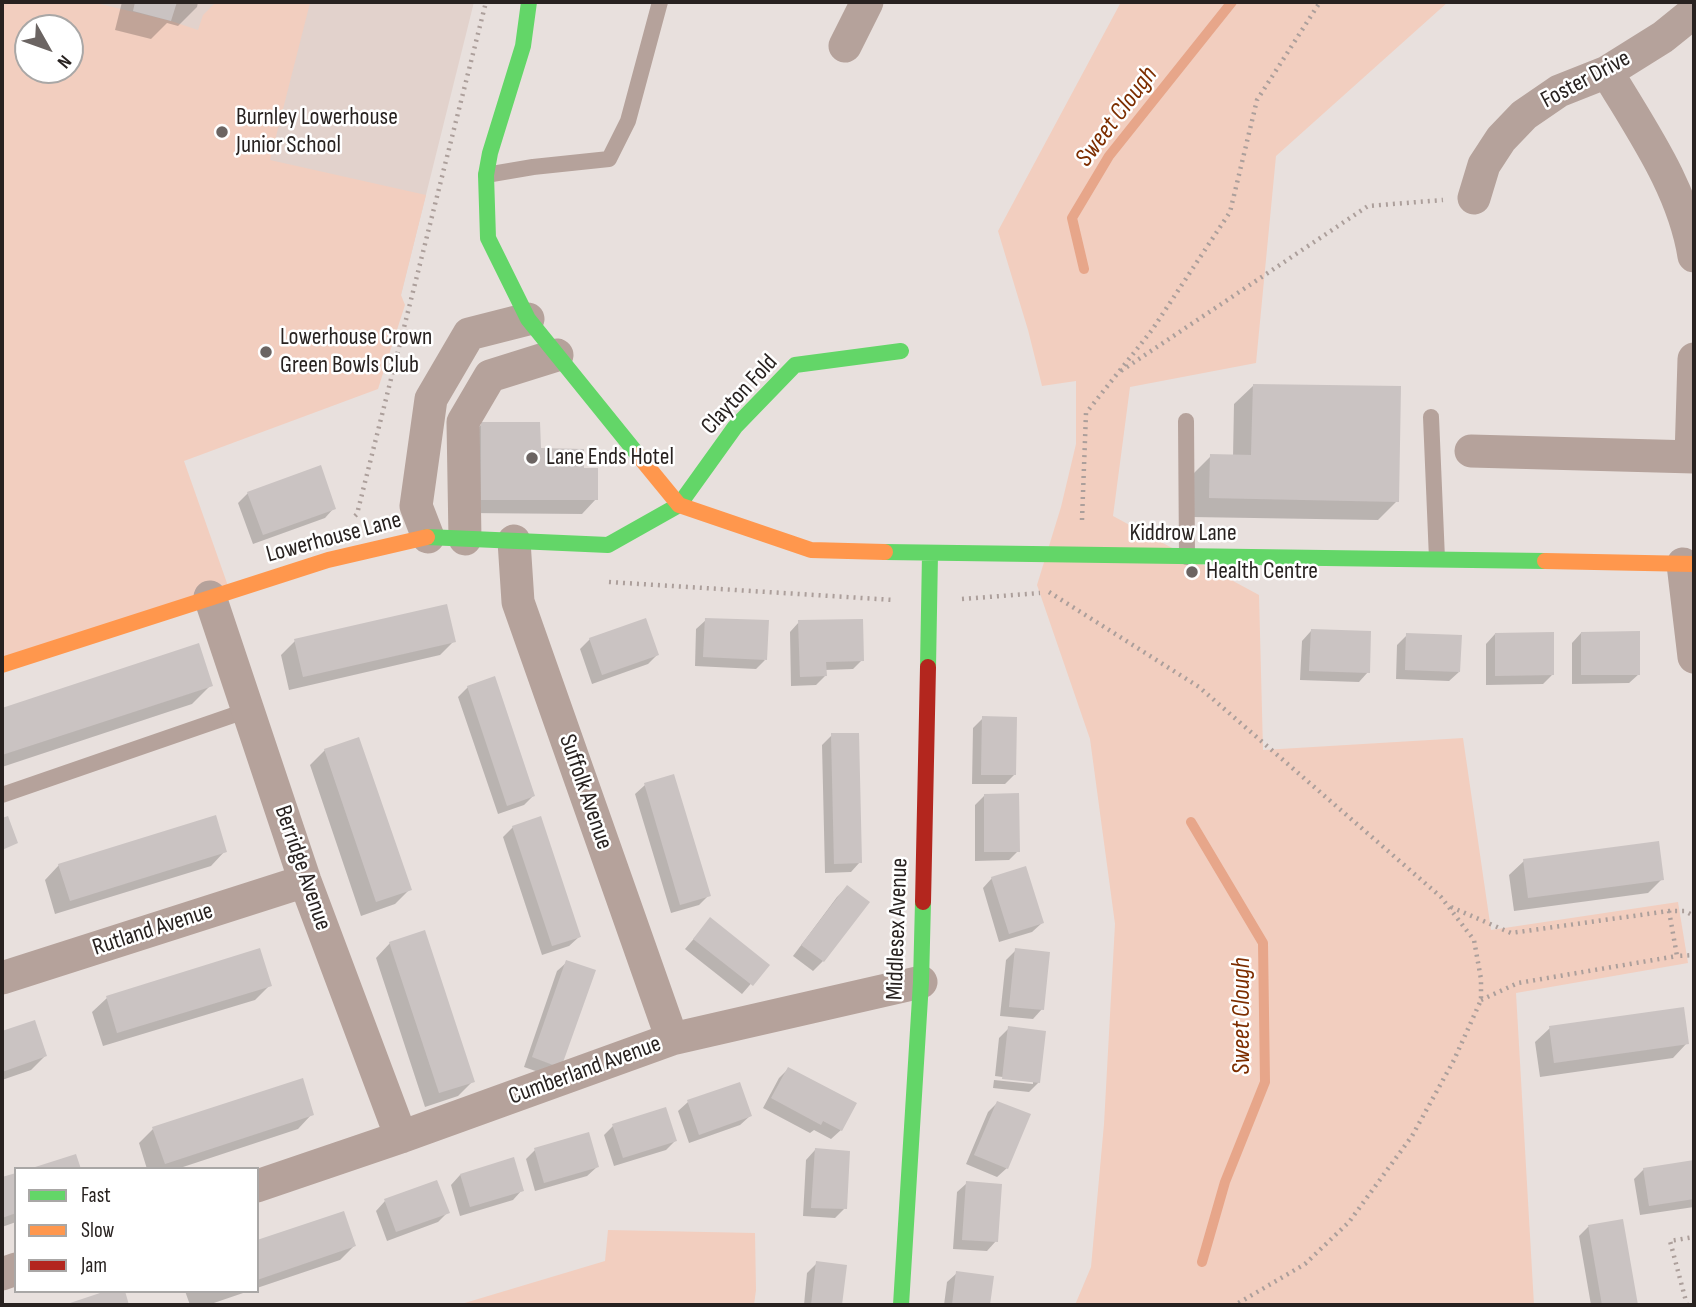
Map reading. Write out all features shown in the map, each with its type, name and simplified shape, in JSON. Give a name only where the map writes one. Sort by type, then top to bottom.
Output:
[{"type":"street","points":[[530,2],[523,46],[490,153],[486,175],[488,238],[527,319],[679,505]]},
{"type":"street","points":[[845,46],[867,2]]},
{"type":"street","name":"Foster Drive","points":[[1474,198],[1485,165],[1501,139],[1524,115],[1559,91],[1607,72],[1662,37],[1694,12]]},
{"type":"street","points":[[1607,72],[1668,176],[1684,211],[1694,256]]},
{"type":"street","points":[[428,537],[416,506],[431,399],[469,334],[527,319]]},
{"type":"street","name":"Clayton Fold","points":[[679,505],[735,427],[795,365],[901,351]]},
{"type":"street","points":[[465,538],[463,422],[490,376],[557,355]]},
{"type":"street","points":[[1471,450],[1693,457],[1694,359]]},
{"type":"street","name":"Lowerhouse Lane","points":[[2,665],[328,560],[428,537],[608,545],[679,505]]},
{"type":"street","name":"Kiddrow Lane","points":[[679,505],[811,550],[1053,556],[1689,564]]},
{"type":"street","name":"Suffolk Avenue","points":[[514,541],[518,601],[672,1039]]},
{"type":"street","name":"Middlesex Avenue","points":[[901,1305],[921,982],[930,554]]},
{"type":"street","points":[[1689,564],[1694,657]]},
{"type":"street","name":"Berridge Avenue","points":[[210,597],[305,881],[401,1137]]},
{"type":"street","name":"Rutland Avenue","points":[[2,978],[305,881]]},
{"type":"street","name":"Cumberland Avenue","points":[[259,1185],[672,1039],[921,982]]},
{"type":"lane","points":[[486,175],[609,159],[628,121],[660,2]]},
{"type":"lane","points":[[1431,417],[1437,559]]},
{"type":"lane","points":[[1186,421],[1187,557]]},
{"type":"lane","points":[[2,795],[248,710]]},
{"type":"path","points":[[351,520],[357,514],[486,2]]},
{"type":"path","points":[[1081,556],[1086,413],[1152,330],[1230,212],[1257,100],[1320,2]]},
{"type":"path","points":[[1117,373],[1368,205],[1474,198]]},
{"type":"path","points":[[1049,593],[1053,556]]},
{"type":"path","points":[[599,581],[929,602],[1049,593],[1199,687],[1449,906],[1474,940],[1481,979],[1481,1000],[1454,1060],[1412,1136],[1349,1222],[1305,1264],[1235,1305]]},
{"type":"path","points":[[1449,906],[1511,933],[1669,911],[1685,911],[1694,916]]},
{"type":"path","points":[[1669,911],[1677,956]]},
{"type":"path","points":[[1481,1000],[1518,983],[1694,955]]},
{"type":"path","points":[[1687,1305],[1670,1241],[1694,1237]]},
{"type":"shaded area","name":"Burnley Lowerhouse Junior School","points":[[2,2],[474,2],[401,295],[2,267]]},
{"type":"shaded area","points":[[2,2],[92,2],[198,30],[203,15],[216,2],[310,3],[270,160],[426,195],[401,295],[405,305],[378,389],[184,461],[228,586],[2,661]]},
{"type":"shaded area","points":[[1121,2],[1448,2],[1276,156],[1256,363],[1130,387],[1113,516],[1259,595],[1263,750],[1463,738],[1491,930],[1678,902],[1688,963],[1516,993],[1534,1305],[1075,1305],[1091,1267],[1104,1124],[1115,924],[1090,739],[1037,585],[1061,507],[1076,444],[1076,381],[1042,386],[998,231]]},
{"type":"shaded area","points":[[608,1230],[755,1233],[754,1305],[458,1305],[605,1261]]},
{"type":"building","points":[[135,2],[177,2],[171,21],[133,11]]},
{"type":"building","points":[[1253,384],[1401,386],[1399,502],[1209,498],[1210,454],[1251,455]]},
{"type":"building","name":"Lane Ends Hotel","points":[[481,422],[540,422],[541,448],[584,449],[584,468],[598,468],[598,500],[481,500]]},
{"type":"building","points":[[321,465],[336,509],[263,535],[247,492]]},
{"type":"building","points":[[447,604],[456,642],[303,677],[294,639]]},
{"type":"building","points":[[646,618],[659,655],[602,675],[589,638]]},
{"type":"building","points":[[705,618],[769,620],[767,660],[703,657]]},
{"type":"building","points":[[863,619],[864,661],[826,662],[827,676],[800,677],[798,620]]},
{"type":"building","points":[[1311,629],[1371,631],[1370,673],[1309,671]]},
{"type":"building","points":[[1640,631],[1640,675],[1581,675],[1581,632]]},
{"type":"building","points":[[1554,632],[1554,675],[1495,676],[1495,633]]},
{"type":"building","points":[[1406,633],[1462,635],[1460,672],[1405,670]]},
{"type":"building","points":[[199,643],[213,686],[2,755],[2,708]]},
{"type":"building","points":[[495,676],[535,796],[507,806],[467,686]]},
{"type":"building","points":[[982,716],[1017,717],[1016,775],[981,775]]},
{"type":"building","points":[[831,733],[859,733],[862,863],[834,864]]},
{"type":"building","points":[[359,737],[412,890],[376,902],[324,749]]},
{"type":"building","points":[[674,774],[711,896],[680,905],[644,783]]},
{"type":"building","points":[[1019,793],[1020,852],[984,852],[984,794]]},
{"type":"building","points":[[216,815],[227,852],[70,901],[58,864]]},
{"type":"building","points":[[8,816],[18,843],[2,850],[2,818]]},
{"type":"building","points":[[541,816],[581,937],[552,946],[512,826]]},
{"type":"building","points":[[1659,841],[1664,880],[1528,898],[1523,859]]},
{"type":"building","points":[[1026,866],[1044,923],[1009,934],[991,877]]},
{"type":"building","points":[[847,885],[870,902],[824,962],[801,945]]},
{"type":"building","points":[[710,917],[770,965],[753,986],[693,939]]},
{"type":"building","points":[[425,930],[475,1082],[439,1093],[389,942]]},
{"type":"building","points":[[260,948],[272,986],[117,1033],[106,996]]},
{"type":"building","points":[[1015,948],[1050,952],[1044,1010],[1009,1007]]},
{"type":"building","points":[[566,960],[596,970],[561,1068],[532,1057]]},
{"type":"building","points":[[1684,1007],[1689,1044],[1554,1063],[1549,1026]]},
{"type":"building","points":[[35,1020],[47,1056],[2,1072],[2,1031]]},
{"type":"building","points":[[1008,1026],[1046,1031],[1040,1083],[1002,1079]]},
{"type":"building","points":[[788,1067],[857,1103],[842,1131],[823,1121],[821,1125],[771,1098]]},
{"type":"building","points":[[303,1078],[314,1115],[165,1164],[152,1127]]},
{"type":"building","points":[[740,1082],[752,1116],[699,1135],[687,1100]]},
{"type":"building","points":[[997,1101],[1031,1114],[1008,1169],[974,1155]]},
{"type":"building","points":[[666,1107],[677,1141],[623,1158],[612,1124]]},
{"type":"building","points":[[589,1132],[599,1167],[544,1183],[534,1148]]},
{"type":"building","points":[[815,1148],[850,1151],[847,1209],[811,1208]]},
{"type":"building","points":[[76,1154],[80,1167],[35,1167]]},
{"type":"building","points":[[514,1157],[524,1191],[470,1207],[460,1174]]},
{"type":"building","points":[[1694,1160],[1694,1199],[1649,1206],[1643,1168]]},
{"type":"building","points":[[14,1174],[14,1214],[2,1218],[2,1177]]},
{"type":"building","points":[[437,1180],[450,1213],[396,1232],[384,1199]]},
{"type":"building","points":[[966,1181],[1002,1184],[998,1242],[962,1240]]},
{"type":"building","points":[[344,1211],[356,1246],[259,1279],[259,1239]]},
{"type":"building","points":[[1623,1219],[1638,1305],[1602,1305],[1588,1225]]},
{"type":"building","points":[[816,1261],[847,1265],[842,1305],[811,1305]]},
{"type":"building","points":[[956,1271],[994,1276],[990,1305],[952,1305]]},
{"type":"building","points":[[100,1293],[126,1293],[129,1305],[64,1305]]},
{"type":"waterway","name":"Sweet Clough","points":[[1084,269],[1072,218],[1109,156],[1232,2]]},
{"type":"waterway","name":"Sweet Clough","points":[[1191,822],[1263,943],[1265,1082],[1225,1182],[1202,1262]]},
{"type":"traffic: fast","points":[[529,2],[523,46],[490,153],[486,175],[488,238],[528,319],[638,455]]},
{"type":"traffic: fast","points":[[427,537],[608,545],[679,505],[735,427],[795,365],[901,351]]},
{"type":"traffic: fast","points":[[885,552],[1545,561]]},
{"type":"traffic: fast","points":[[928,667],[930,554]]},
{"type":"traffic: fast","points":[[901,1305],[921,982],[923,902]]},
{"type":"traffic: slow","points":[[638,455],[679,505],[811,550],[885,552]]},
{"type":"traffic: slow","points":[[2,665],[328,560],[427,537]]},
{"type":"traffic: slow","points":[[1545,561],[1694,564]]},
{"type":"traffic: jam","points":[[923,902],[928,667]]},
{"type":"place","name":"Burnley Lowerhouse Junior School","points":[[222,132]]},
{"type":"place","name":"Lowerhouse Crown Green Bowls Club","points":[[266,352]]},
{"type":"place","name":"Lane Ends Hotel","points":[[532,458]]},
{"type":"place","name":"Health Centre","points":[[1192,572]]}]
